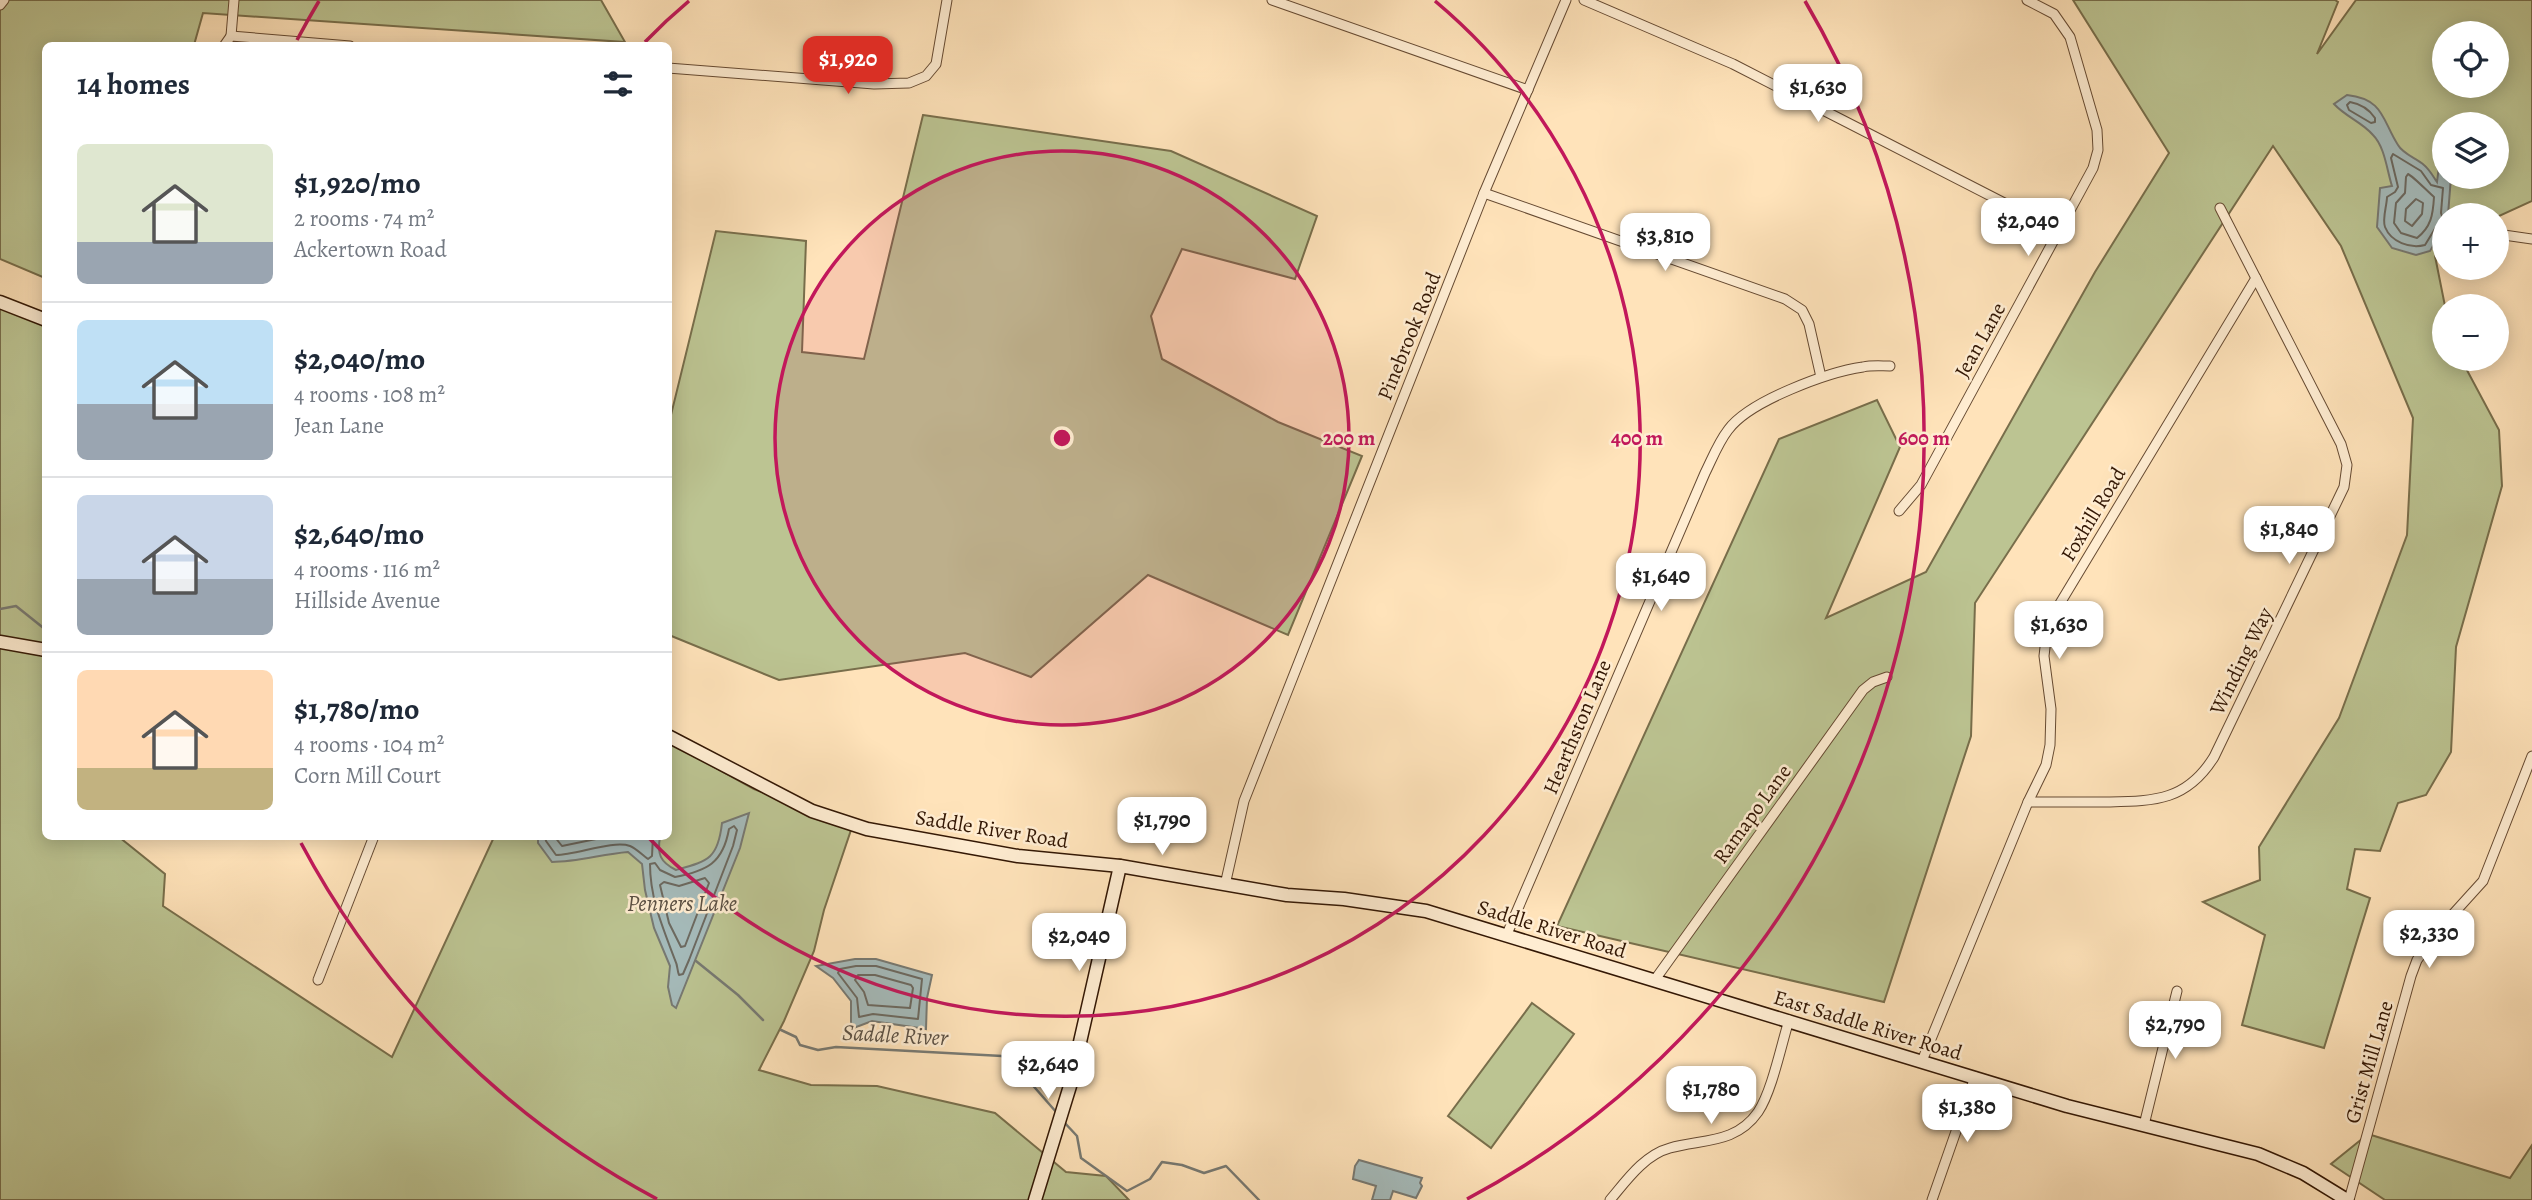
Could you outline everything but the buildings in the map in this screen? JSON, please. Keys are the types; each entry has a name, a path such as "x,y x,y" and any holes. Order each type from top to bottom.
{"main road":[{"path":"0,302 42,318"},
{"path":"0,642 42,649"},
{"name":"Saddle River Road","path":"672,738 812,811 867,829 1018,856 1120,866 1225,886 1426,911 1654,981"},
{"path":"1035,1200 1070,1086 1120,866"},
{"name":"East Saddle River Road","path":"1654,981 2067,1106 2258,1154 2303,1173 2348,1200"}],"street":[{"path":"0,5 4,0"},
{"path":"227,42 231,36 234,0"},
{"path":"672,68 874,83 909,83 926,76 936,64 947,0"},
{"path":"1272,0 1528,90"},
{"name":"Pinebrook Road","path":"1225,886 1244,801 1484,193 1566,0"},
{"path":"1584,0 1733,64 2059,231"},
{"name":"Jean Lane","path":"1899,511 1921,485 2093,168 2098,150 2097,130 2070,37 2054,14 2027,0"},
{"path":"231,36 302,42"},
{"path":"1484,193 1785,299 1802,310 1809,324 1821,377"},
{"name":"Winding Way","path":"2028,802 2148,802 2175,794 2198,778 2214,757 2344,487 2347,466 2341,444 2220,208"},
{"path":"2509,235 2532,239"},
{"name":"Foxhill Road","path":"1922,1061 2028,802 2046,765 2050,745 2051,709 2044,656 2046,639 2056,610 2256,278"},
{"name":"Hearthston Lane","path":"1507,934 1705,473 1728,430 1742,415 1821,377 1865,366 1890,366"},
{"name":"Ramapo Lane","path":"1654,981 1863,690 1873,682 1887,677"},
{"name":"Grist Mill Lane","path":"2348,1200 2417,960 2444,924 2483,881 2532,756"},
{"path":"318,980 372,840"},
{"path":"2144,1125 2177,991"},
{"path":"1609,1200 1630,1176 1656,1154 1669,1148 1725,1138 1748,1124 1765,1097 1789,1020"},
{"path":"1931,1200 1975,1077"}],"green space":[{"path":"0,0 601,0 625,42 203,13 195,42 42,42 42,277 0,259"},
{"path":"2073,0 2335,0 2338,2 2317,54 2356,0 2532,0 2532,201 2509,212 2509,203 2432,203 2432,280 2440,280 2443,294 2432,294 2432,371 2467,371 2499,430 2502,486 2456,647 2451,752 2426,795 2398,803 2380,851 2355,849 2347,889 2370,898 2324,1048 2242,1025 2265,935 2203,902 2260,880 2259,847 2339,718 2407,535 2413,418 2341,246 2273,146 1975,603 1971,736 1884,1002 1557,926 1779,439 1877,400 1900,447 1826,618 1926,572 2095,272 2169,153"},
{"path":"923,115 1171,151 1317,216 1295,279 1182,249 1151,316 1162,359 1278,422 1362,456 1288,635 1148,575 1031,677 965,653 779,680 672,636 672,411 716,231 806,241 802,352 864,359"},
{"path":"0,307 42,320 42,840 123,840 165,874 163,906 392,1057 493,840 672,840 672,744 754,789 852,827 824,910 814,951 784,1021 759,1070 811,1085 877,1086 995,1113 1066,1172 1106,1176 1129,1200 0,1200"},
{"path":"1532,1003 1574,1034 1491,1148 1448,1116"},
{"path":"2368,1134 2510,1178 2532,1145 2532,1200 2385,1200 2331,1164"}],"water":[{"path":"2347,95 2359,97 2375,106 2400,148 2421,162 2432,175 2432,189 2450,189 2449,203 2432,203 2430,251 2416,255 2392,248 2377,227 2380,188 2392,186 2383,152 2369,130 2334,104"},
{"name":"Penners Lake","path":"749,813 740,848 676,1008 672,1005 668,987 670,966 654,928 642,864 628,852 552,862 538,840 660,840 661,857 676,870 710,857 718,844 722,823"},
{"path":"855,959 876,959 932,975 927,998 926,1029 872,1021 851,1029 851,1001 833,978 816,966"},
{"path":"1359,1160 1422,1178 1422,1186 1416,1198 1393,1191 1390,1200 1372,1200 1376,1186 1353,1179"}],"waterway":[{"name":"Saddle River","path":"0,609 16,606 42,627"},
{"name":"Saddle River","path":"696,961 738,995 763,1020"},
{"name":"Saddle River","path":"781,1030 796,1037 800,1045 818,1050 836,1047 1002,1056 1057,1113"},
{"name":"Saddle River","path":"1063,1121 1077,1136 1081,1158 1127,1191 1150,1179 1162,1162 1182,1165 1204,1173 1226,1166 1259,1200"}]}
